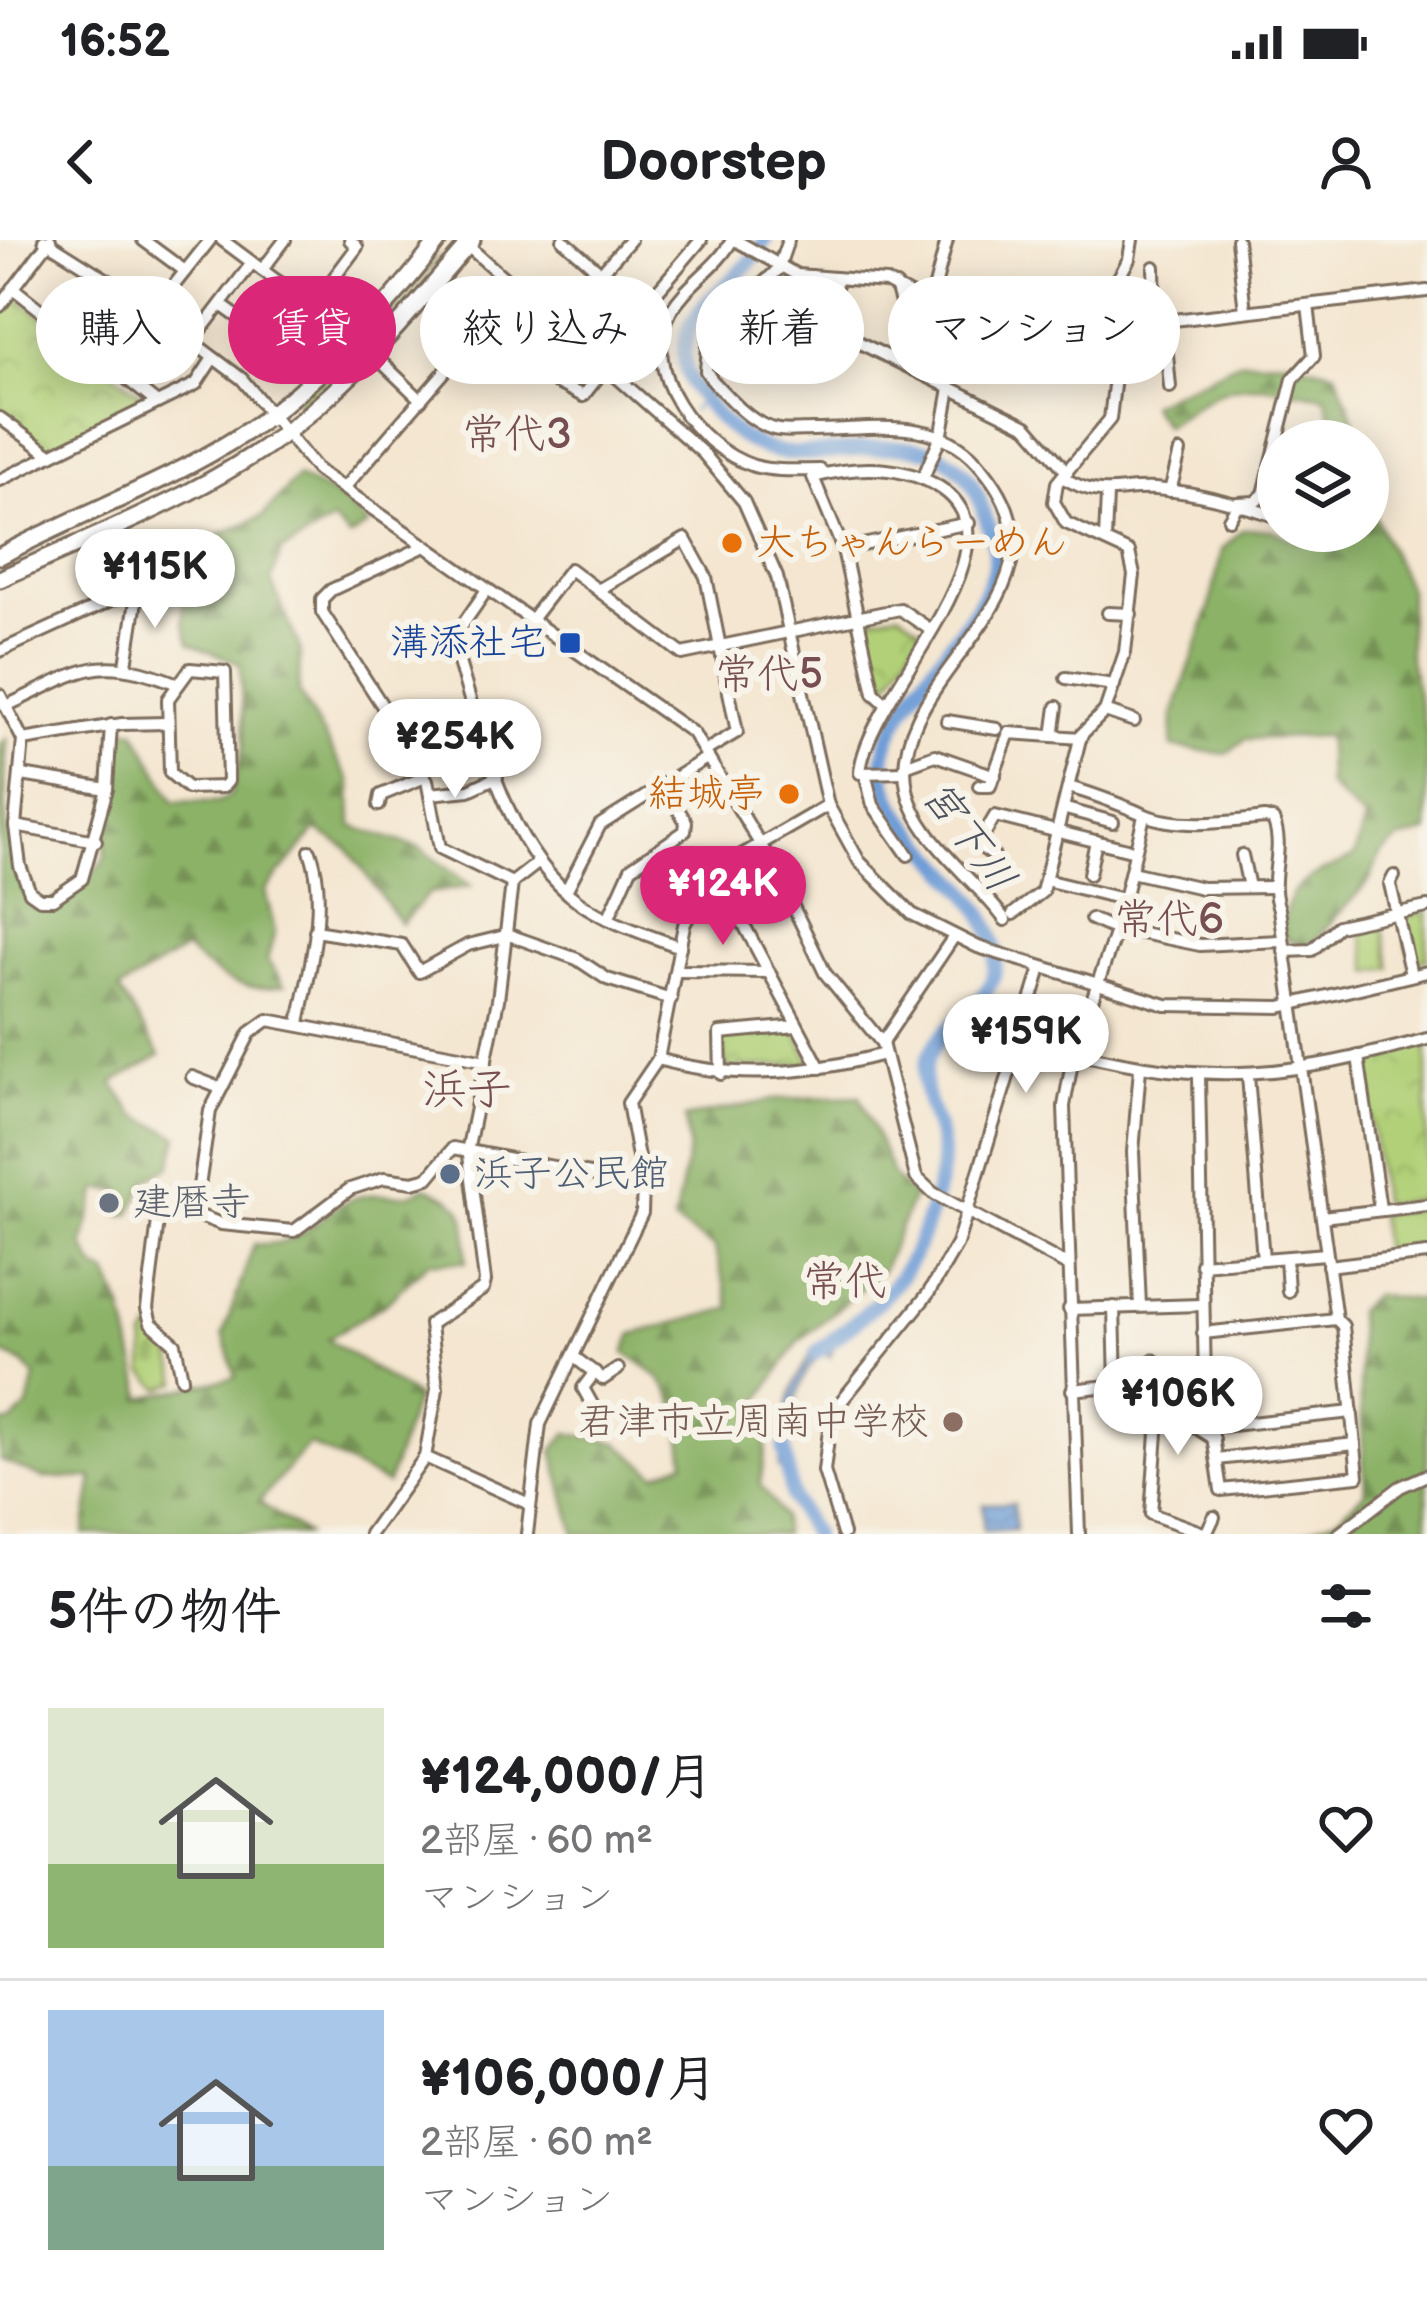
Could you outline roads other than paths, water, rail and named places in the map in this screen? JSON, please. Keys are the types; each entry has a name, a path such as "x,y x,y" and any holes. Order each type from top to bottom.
{"highway":[{"path":"0,556 223,445 273,413 346,347 440,240"},
{"path":"396,327 467,242"},
{"path":"0,579 201,485 285,433 340,384"}],"street":[{"path":"143,240 185,271"},
{"path":"181,276 210,240"},
{"path":"222,240 270,276"},
{"path":"204,326 285,240"},
{"path":"335,276 357,247 350,240"},
{"path":"563,240 604,276"},
{"path":"601,273 630,240"},
{"path":"670,276 701,240"},
{"path":"788,240 778,265 709,333 706,370 720,389 769,428 942,434 983,468 1001,501 1009,534 1009,574 998,602 911,729 904,770 911,806 1009,917 1042,892 1081,738 1105,711 1131,614 1133,561 1120,545 1066,524 1054,502 1065,474 1109,419 1113,384"},
{"path":"938,276 947,240"},
{"path":"1120,276 1132,240"},
{"path":"1237,240 1245,311"},
{"path":"0,306 48,241 99,276"},
{"path":"812,276 778,265 736,241 665,324 662,365 668,390 737,459 762,468 820,470"},
{"path":"467,242 504,276"},
{"path":"1154,267 1155,276"},
{"path":"14,288 157,403"},
{"path":"1180,319 1427,291"},
{"path":"220,305 228,310"},
{"path":"1238,504 1255,502 1264,494 1293,379 1314,356 1308,305"},
{"path":"864,345 1027,425 1065,474 1107,495 1170,491 1257,510"},
{"path":"204,351 273,413 317,470 681,724 706,754 761,844 825,973 883,1049 905,1151 922,1185 1066,1265"},
{"path":"0,480 196,384 213,358"},
{"path":"396,376 421,400"},
{"path":"344,488 435,384"},
{"path":"558,384 583,397 593,384"},
{"path":"622,384 731,483 764,538 828,805 846,844 877,883 912,914 952,938 1040,968 1189,1007 1292,1005 1427,972"},
{"path":"924,476 942,434 948,384"},
{"path":"0,418 51,455"},
{"path":"1170,491 1180,452"},
{"path":"885,703 874,693 843,549 813,477 873,469 924,476 959,504 969,524 968,563 885,703 862,754 860,773 904,770 935,749 995,776"},
{"path":"1106,539 1107,495"},
{"path":"1229,519 1238,504"},
{"path":"843,549 969,524"},
{"path":"110,528 138,588 126,665"},
{"path":"566,891 600,824 737,732 706,577 685,539 598,590"},
{"path":"425,546 322,599 322,612 387,713 391,741 425,777 445,854 512,883"},
{"path":"530,621 570,569 682,654 900,609 928,628"},
{"path":"0,651 138,588"},
{"path":"487,591 452,640 497,777 538,862 566,891 608,919 680,947"},
{"path":"1108,613 1131,614"},
{"path":"111,725 107,789 82,879 53,899 40,899 30,892 20,866 15,826 23,740 3,700 91,666 126,665 175,683"},
{"path":"190,669 225,673 228,781 224,787 177,783 170,772 167,723 175,683 190,669"},
{"path":"1066,678 1132,681"},
{"path":"1047,735 1057,706"},
{"path":"1105,711 1134,721"},
{"path":"979,786 990,786 995,776 1002,732 990,712"},
{"path":"947,721 1002,732 1081,738"},
{"path":"1031,721 1047,735"},
{"path":"23,740 111,725 167,723"},
{"path":"391,741 413,734"},
{"path":"866,773 873,806 908,856"},
{"path":"22,775 107,789"},
{"path":"379,805 381,795 425,777"},
{"path":"430,794 469,790 497,777"},
{"path":"608,919 631,868 686,831 686,822 662,784"},
{"path":"1072,788 1129,805 1144,815 1202,822 1273,820 1278,853 1270,887 1292,1005 1336,1319 1343,1326 1358,1476 1221,1490 1203,1334 1199,1077"},
{"path":"527,1534 527,1503 540,1424 642,1213 643,1184 628,1103 658,1059 680,947 700,896 726,864 828,805"},
{"path":"1066,809 1113,821"},
{"path":"1079,1534 1062,1129 1074,1052 1116,929 1144,815"},
{"path":"994,856 978,845 995,816 1135,851"},
{"path":"15,826 96,841"},
{"path":"1089,874 1096,841"},
{"path":"299,1023 315,931 315,866 310,851"},
{"path":"1241,855 1249,887"},
{"path":"370,1534 425,1457 436,1394 430,1324 483,1289 485,1281 469,1147 509,935 512,883 538,862"},
{"path":"1131,872 1202,888 1270,887"},
{"path":"1394,877 1390,884 1412,975"},
{"path":"1046,880 1123,899"},
{"path":"700,896 743,922 820,1068"},
{"path":"1091,919 1116,929 1200,945 1309,951 1336,927 1427,908"},
{"path":"315,931 402,945 419,971 468,945 509,935 577,959 607,979 671,998"},
{"path":"658,1059 721,1074 820,1068 883,1049 952,938"},
{"path":"843,1534 824,1471 831,1414 928,1294 957,1244 1040,968"},
{"path":"677,971 769,972"},
{"path":"196,1212 203,1136 220,1088 258,1025 276,1018 486,1060"},
{"path":"721,1074 720,1033 796,1026"},
{"path":"1074,1052 1199,1077 1248,1076 1300,1070 1427,1039"},
{"path":"1358,1056 1380,1209"},
{"path":"1140,1068 1132,1152 1140,1306"},
{"path":"1248,1076 1262,1259"},
{"path":"192,1077 220,1088"},
{"path":"469,1147 475,1153 643,1184"},
{"path":"182,1378 175,1344 151,1323 147,1309 160,1211 196,1212 221,1224 294,1232 350,1189 384,1178 420,1181 449,1150 469,1147"},
{"path":"1322,1217 1427,1205"},
{"path":"628,1246 643,1251"},
{"path":"1201,1264 1427,1254"},
{"path":"1286,1258 1288,1291"},
{"path":"1069,1309 1202,1304"},
{"path":"1114,1307 1116,1385"},
{"path":"1203,1334 1336,1319"},
{"path":"574,1357 608,1378 618,1370"},
{"path":"1153,1360 1151,1514 1206,1534 1214,1517"},
{"path":"589,1415 592,1406 583,1388 595,1372"},
{"path":"1072,1390 1126,1384 1214,1433 1352,1412"},
{"path":"1217,1459 1355,1444"},
{"path":"425,1457 527,1503"},
{"path":"1339,1534 1400,1486 1427,1475"}],"water":[{"path":"830,1336 835,1343 830,1357 824,1352 814,1362 800,1388 786,1466 779,1467 791,1395 806,1362"},
{"path":"1014,1503 1015,1530 983,1531 983,1504"}],"waterway":[{"name":"宮下川","path":"765,240 747,266 693,321 685,363 699,395 734,431 770,450 798,454 888,447 942,456 964,473 980,501 995,553 982,599 906,705 884,757 885,782 895,805 984,916 996,962 992,980 973,1007 936,1043 928,1059 925,1082 942,1163 912,1258 888,1292 816,1353"},
{"path":"692,411 702,398"},
{"name":"宮下川","path":"784,1448 792,1498 813,1534"}],"place":[{"name":"大ちゃんらーめん","path":"732,543"},
{"name":"溝添社宅","path":"570,643"},
{"name":"結城亭","path":"789,794"},
{"name":"浜子公民館","path":"450,1174"},
{"name":"建暦寺","path":"109,1203"},
{"name":"君津市立周南中学校","path":"953,1422"}],"district":[{"name":"常代3","path":"517,435"},
{"name":"常代5","path":"769,675"},
{"name":"常代6","path":"1169,920"},
{"name":"浜子","path":"467,1090"},
{"name":"常代","path":"845,1282"}]}
